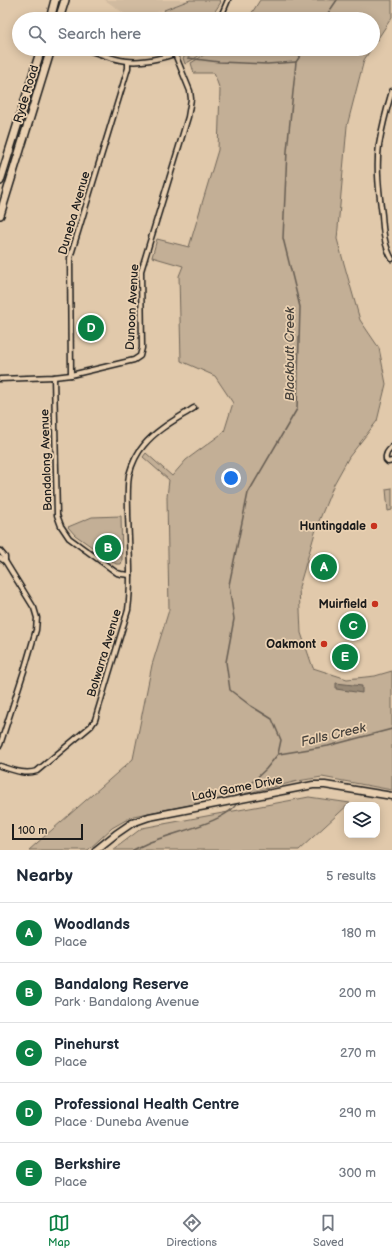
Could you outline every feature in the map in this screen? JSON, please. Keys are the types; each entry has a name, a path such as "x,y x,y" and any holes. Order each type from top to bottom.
{"highway":[{"path":"52,12 55,0"},
{"path":"61,12 65,0"},
{"name":"Ryde Road","path":"0,182 39,56"},
{"name":"Ryde Road","path":"0,215 49,56"}],"main road":[{"name":"Lady Game Drive","path":"96,850 132,823 149,817 313,785 325,785 392,796"}],"street":[{"path":"223,12 228,0"},
{"path":"108,56 128,62 167,56"},
{"name":"Dunoon Avenue","path":"0,379 71,375 134,360 142,353 142,271 188,117 191,99 190,91 177,56"},
{"name":"Duneba Avenue","path":"71,375 70,258 128,68 128,62"},
{"path":"392,91 379,145 378,167 384,236 386,246 392,259"},
{"path":"0,182 9,186"},
{"name":"Bandalong Avenue","path":"54,377 57,515 60,526 69,538 117,573 130,575"},
{"name":"Bolwarra Avenue","path":"0,766 22,773 37,771 90,726 95,720 130,599 128,492 129,474 132,464 143,446 150,438 194,408"},
{"path":"392,447 386,452 385,457 388,462 392,461"},
{"path":"0,551 5,557 5,561 34,608 37,624 24,671 0,745"},
{"path":"0,558 5,561"}],"shaded area":[{"path":"105,0 190,0 158,12 122,12"},
{"path":"190,0 219,0 221,2 215,12 165,12 164,10"},
{"path":"260,0 392,0 392,17 380,35 380,12 252,12"},
{"path":"186,56 199,56 185,64 183,58"},
{"path":"202,56 367,56 364,60 347,126 337,239 360,320 379,348 386,384 377,421 349,457 334,484 317,526 299,587 301,633 313,668 347,679 375,676 392,671 392,790 322,777 298,781 232,797 133,816 112,828 88,850 29,850 133,759 152,665 169,610 167,497 169,480 143,457 146,453 172,476 186,460 224,432 233,403 215,376 181,361 179,276 183,266 152,257 157,239 189,247 218,150 220,90 214,73 194,73 191,63"},
{"path":"392,488 392,510 388,511 386,489"},
{"path":"121,516 121,564 116,564 75,535 68,527 92,517"},
{"path":"336,683 362,686 362,693 336,689"},
{"path":"309,797 344,802 344,809 299,850 113,850 142,828"}],"waterway":[{"name":"Blackbutt Creek","path":"329,12 337,0"},
{"name":"Blackbutt Creek","path":"239,798 241,793 266,769 278,754 281,740 272,719 251,706 230,690 226,662 234,619 229,585 248,493 297,409 300,307 283,238 287,151 296,62 300,56"},
{"path":"188,58 219,62 267,64 296,62"},
{"name":"Falls Creek","path":"279,754 328,746 392,729"},
{"name":"Blackbutt Creek","path":"133,850 150,842 214,820 233,808 238,801"}],"place":[{"name":"Professional Health Centre","path":"91,328"},
{"name":"Huntingdale","path":"374,526"},
{"name":"Bandalong Reserve","path":"108,548"},
{"name":"Woodlands","path":"324,567"},
{"name":"Muirfield","path":"375,604"},
{"name":"Pinehurst","path":"353,626"},
{"name":"Oakmont","path":"324,644"},
{"name":"Berkshire","path":"345,657"}]}
